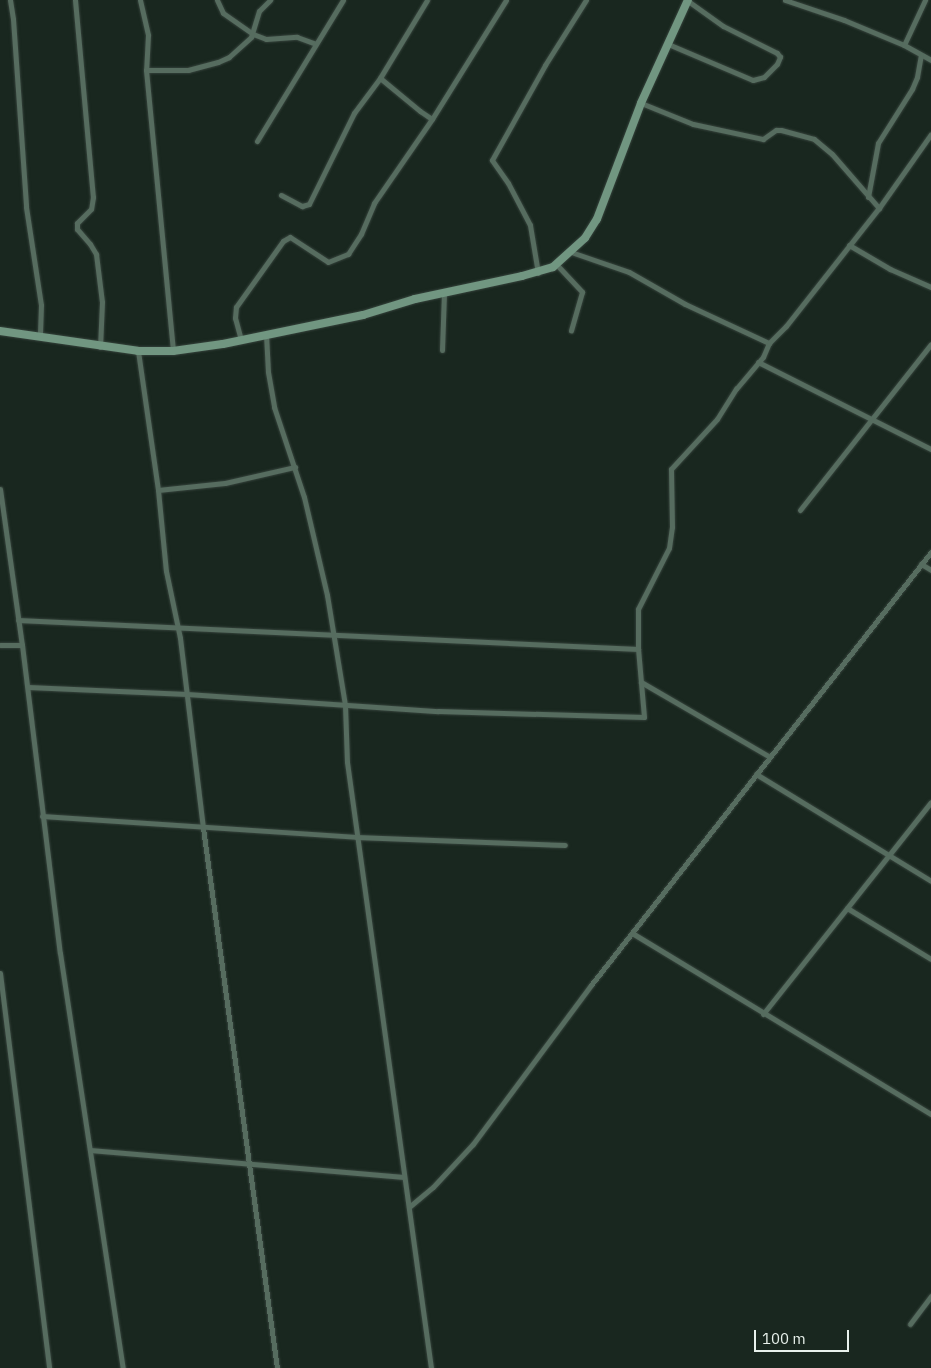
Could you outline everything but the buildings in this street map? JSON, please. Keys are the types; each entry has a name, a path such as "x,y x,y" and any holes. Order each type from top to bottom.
{"street":[{"path":"10,0 13,19 26,207 41,304 40,336"},
{"path":"74,0 93,197 91,209 77,223 77,229 96,254 102,302 100,347"},
{"path":"140,0 148,34 146,70 173,351"},
{"path":"217,0 223,12 253,34 266,39 297,37 316,44"},
{"path":"146,70 188,70 218,62 243,46 253,34 259,11 270,0"},
{"path":"257,141 344,0"},
{"path":"281,195 302,206 308,204 354,113 380,78 427,0"},
{"path":"241,340 235,318 236,307 283,241 290,238 328,262 348,254 361,234 374,203 432,119 506,0"},
{"path":"538,273 530,225 508,183 492,160 545,65 586,0"},
{"path":"0,331 100,347 138,351 173,351 241,340 363,315 415,299 538,273 557,265 585,238 597,219 641,103 688,0 723,26 777,53 780,57 777,64 764,77 753,80 668,44"},
{"path":"785,0 844,20 904,45 931,60"},
{"path":"904,45 925,0"},
{"path":"868,197 878,143 912,89 917,77 921,55"},
{"path":"380,78 432,119"},
{"path":"641,103 692,124 763,139 781,130 814,139 832,154 879,208"},
{"path":"28,687 187,694 438,711 644,717 638,649 638,608 669,548 672,527 670,469 717,419 736,389 758,362 769,343 786,326 879,208 931,134"},
{"path":"849,245 890,269 931,287"},
{"path":"571,252 629,272 685,304 769,343"},
{"path":"557,265 582,292 571,330"},
{"path":"442,350 444,294"},
{"path":"266,334 268,372 274,407 295,467 327,596 345,705 347,762 356,837 431,1368"},
{"path":"800,510 931,344"},
{"path":"138,351 158,490 166,571 178,627 203,828 277,1368"},
{"path":"758,362 931,449"},
{"path":"158,490 225,483 295,467"},
{"path":"0,489 28,687 42,816 123,1368"},
{"path":"409,1207 433,1187 472,1144 632,933 931,552"},
{"path":"921,564 931,570"},
{"path":"18,620 638,649"},
{"path":"0,644 22,644"},
{"path":"641,682 770,757"},
{"path":"756,774 931,880"},
{"path":"763,1014 931,802"},
{"path":"42,816 356,837 565,845"},
{"path":"847,908 931,959"},
{"path":"632,933 931,1114"},
{"path":"0,973 49,1368"},
{"path":"90,1150 404,1177"},
{"path":"910,1324 931,1296"}]}
